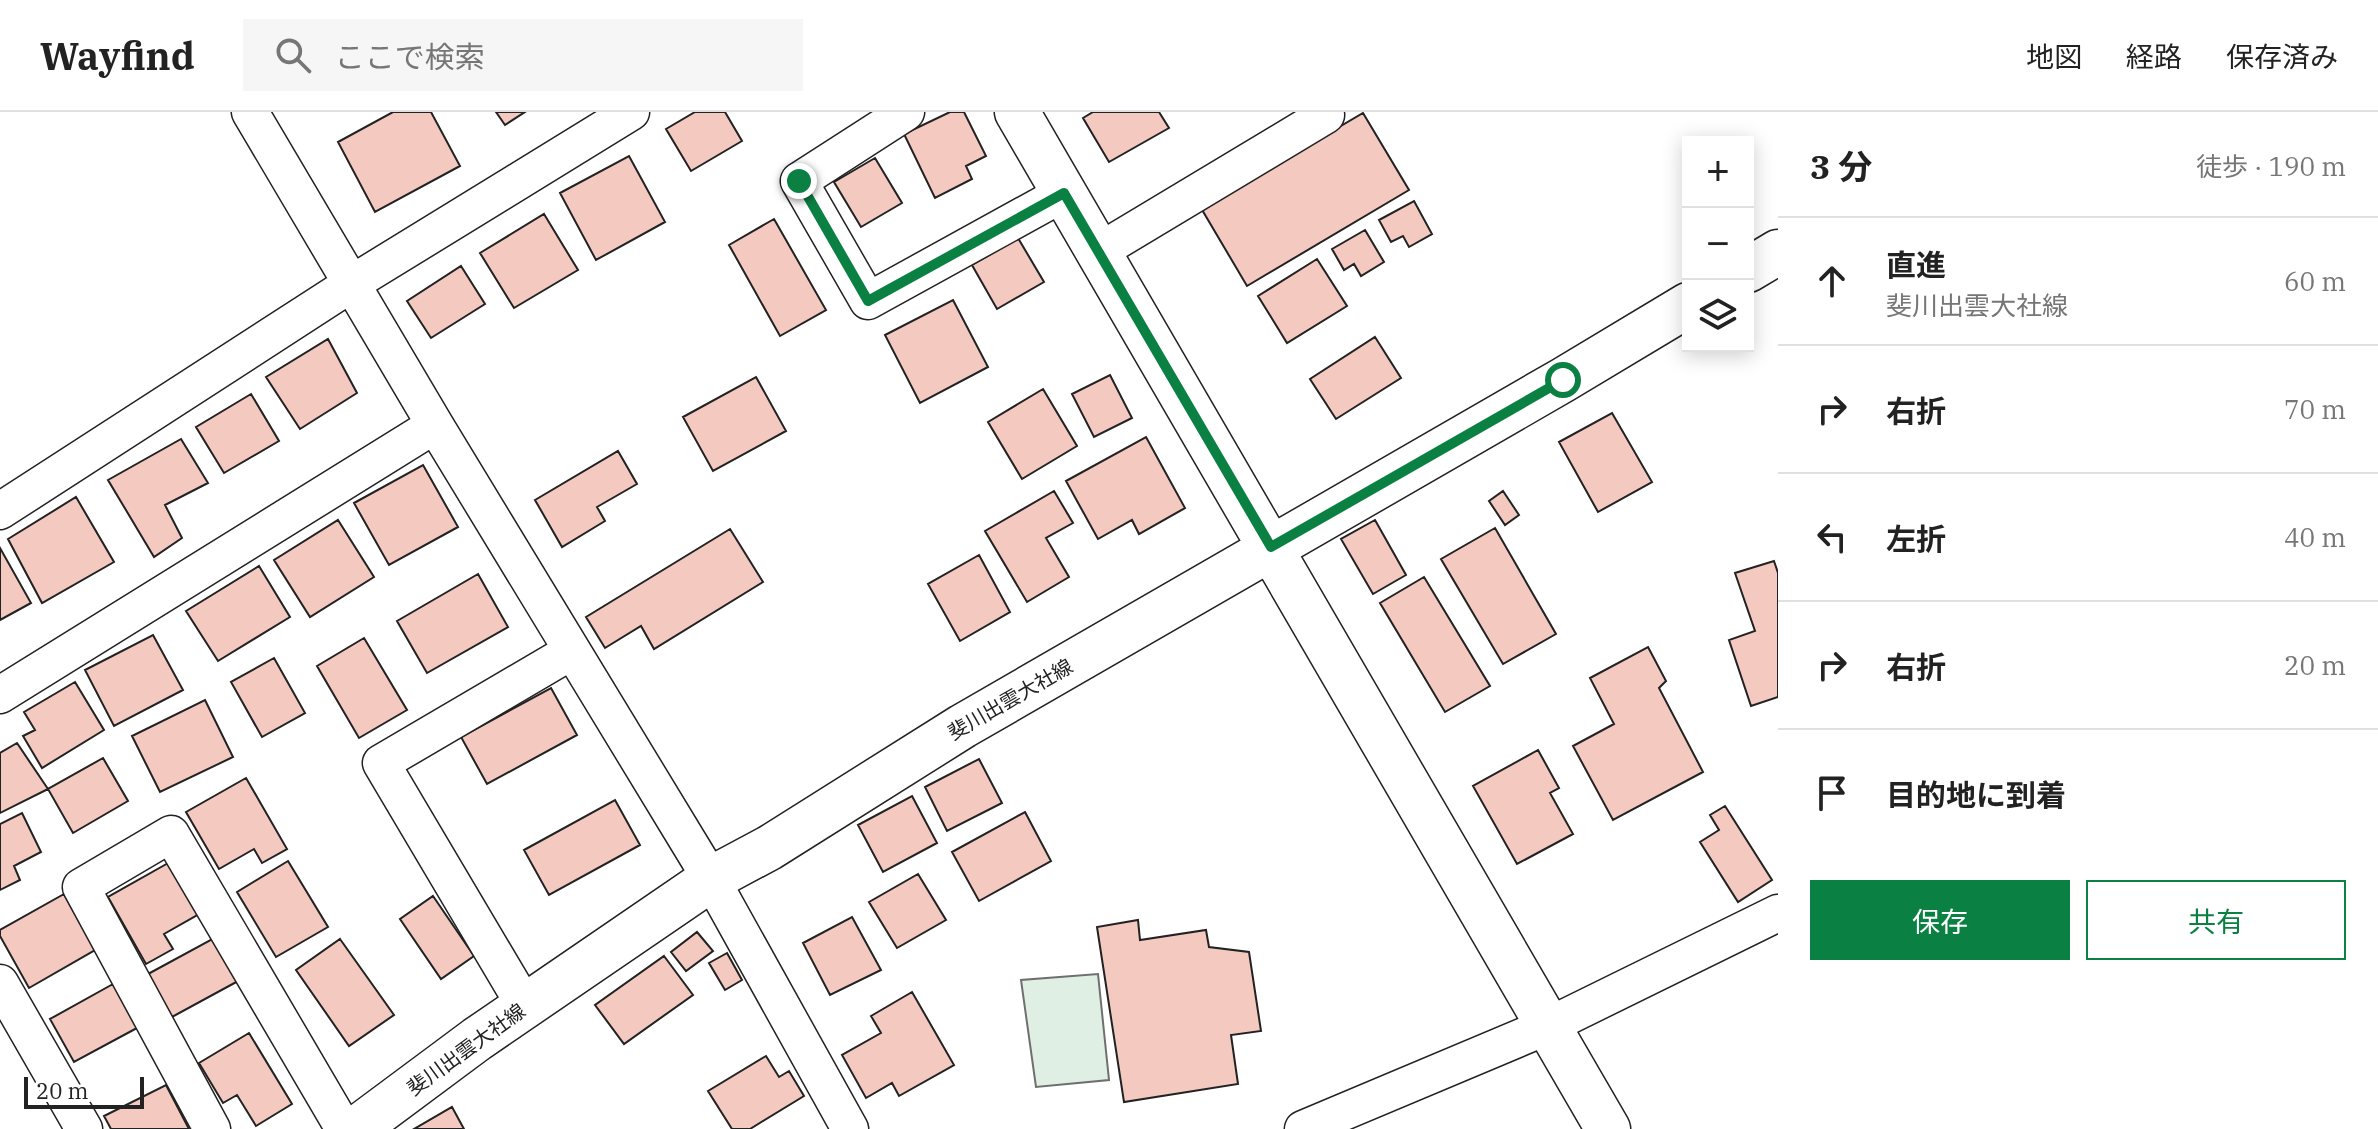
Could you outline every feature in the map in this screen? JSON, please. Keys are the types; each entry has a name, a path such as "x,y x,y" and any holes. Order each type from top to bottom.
{"main road":[{"path":"1017,112 1608,1129"},
{"path":"1754,266 1778,252"},
{"name":"斐川出雲大社線","path":"356,1129 525,1006 711,879 769,848 963,726 1682,309"}],"street":[{"path":"250,112 435,425 711,879 850,1129"},
{"path":"0,511 351,284 631,112"},
{"path":"906,112 799,181 868,301 1064,193"},
{"path":"1098,252 1326,115"},
{"path":"0,695 435,425"},
{"path":"525,1006 381,763 572,651"},
{"path":"212,1129 81,887 171,834 344,1129"},
{"path":"1303,1129 1548,1026 1778,913"},
{"path":"3,992 84,1129"}],"green space":[{"path":"1098,974 1109,1080 1036,1087 1021,980"}],"building":[{"path":"393,112 431,112 460,166 375,212 338,142"},
{"path":"496,112 525,112 505,125"},
{"path":"695,112 725,112 742,141 691,171 666,129"},
{"path":"950,112 964,112 986,156 966,166 972,179 935,198 904,134"},
{"path":"1093,112 1159,112 1169,128 1109,162 1083,118"},
{"path":"1363,113 1409,190 1247,286 1201,208"},
{"path":"629,156 665,222 596,260 560,193"},
{"path":"875,158 902,203 861,227 834,182"},
{"path":"1414,201 1432,234 1409,247 1403,236 1391,242 1379,220"},
{"path":"544,214 578,270 514,308 480,253"},
{"path":"774,219 826,310 780,336 729,245"},
{"path":"1365,230 1384,262 1361,276 1354,264 1344,270 1332,249"},
{"path":"1018,238 1044,282 997,309 972,265"},
{"path":"1317,259 1347,306 1287,343 1258,296"},
{"path":"461,266 485,304 431,338 407,301"},
{"path":"953,300 988,367 920,403 885,335"},
{"path":"1375,337 1401,378 1336,419 1310,379"},
{"path":"328,339 357,393 300,429 266,377"},
{"path":"1110,375 1132,418 1094,437 1072,394"},
{"path":"756,377 786,431 713,471 683,417"},
{"path":"1043,389 1077,446 1022,479 988,422"},
{"path":"251,394 279,441 224,473 196,427"},
{"path":"1612,413 1652,482 1598,512 1559,442"},
{"path":"1146,437 1185,508 1139,534 1132,520 1098,539 1066,481"},
{"path":"181,439 208,483 165,505 182,538 154,557 108,480"},
{"path":"618,451 637,484 597,507 605,521 562,547 535,500"},
{"path":"423,465 458,527 389,565 354,503"},
{"path":"1054,491 1073,523 1046,538 1069,577 1027,602 985,531"},
{"path":"1503,491 1519,515 1505,525 1489,501"},
{"path":"76,497 114,562 42,603 8,539"},
{"path":"338,520 374,577 310,617 274,560"},
{"path":"1375,520 1406,575 1373,594 1341,539"},
{"path":"1495,528 1556,634 1503,664 1441,559"},
{"path":"730,529 763,582 654,649 641,626 605,648 586,617"},
{"path":"0,548 31,603 0,620"},
{"path":"979,555 1010,612 960,641 928,584"},
{"path":"1774,561 1778,573 1778,697 1751,706 1729,640 1755,631 1735,573"},
{"path":"259,566 290,617 218,661 186,611"},
{"path":"478,574 508,627 427,673 397,621"},
{"path":"1424,577 1490,686 1445,712 1380,603"},
{"path":"153,635 183,690 114,726 85,670"},
{"path":"364,638 407,710 359,738 317,666"},
{"path":"1648,647 1666,681 1659,688 1703,772 1613,820 1573,746 1614,724 1590,678"},
{"path":"274,658 305,713 262,737 231,682"},
{"path":"75,682 104,730 42,768 23,736 35,730 24,712"},
{"path":"551,688 577,735 487,784 461,737"},
{"path":"205,700 233,757 160,792 132,736"},
{"path":"17,743 48,789 0,813 0,753"},
{"path":"1538,750 1559,788 1550,793 1573,834 1517,864 1473,786"},
{"path":"103,758 128,801 73,833 48,789"},
{"path":"979,759 1002,803 947,831 925,787"},
{"path":"246,778 287,849 262,863 254,849 219,869 186,812"},
{"path":"912,796 937,843 883,872 858,825"},
{"path":"615,800 640,845 549,895 524,850"},
{"path":"1725,806 1772,880 1738,902 1700,842 1719,830 1710,815"},
{"path":"1025,812 1051,861 979,901 952,852"},
{"path":"22,813 41,852 14,866 20,880 0,890 0,824"},
{"path":"288,861 328,927 276,957 237,892"},
{"path":"170,862 199,914 164,934 173,949 146,964 108,897"},
{"path":"918,874 946,920 897,948 869,902"},
{"path":"64,894 95,950 29,988 0,936 0,930"},
{"path":"433,896 474,956 441,979 400,919"},
{"path":"852,917 881,970 830,995 803,943"},
{"path":"1138,920 1140,940 1206,930 1209,947 1249,952 1261,1031 1231,1035 1238,1084 1124,1102 1097,927"},
{"path":"697,932 713,951 686,971 671,952"},
{"path":"216,937 240,980 172,1017 148,974"},
{"path":"340,939 394,1015 349,1046 296,970"},
{"path":"727,953 742,980 725,990 709,963"},
{"path":"664,956 693,995 624,1044 595,1005"},
{"path":"113,984 137,1028 74,1062 50,1019"},
{"path":"912,992 954,1065 899,1096 892,1083 866,1098 842,1055 881,1033 871,1016"},
{"path":"249,1033 292,1104 256,1126 237,1095 223,1103 199,1063"},
{"path":"766,1056 779,1077 789,1071 804,1096 750,1129 732,1129 708,1091"},
{"path":"166,1085 189,1129 111,1129 104,1116"},
{"path":"452,1107 464,1129 414,1129"}],"route":[{"path":"799,181 868,301 1064,193 1271,547 1563,380"}]}
